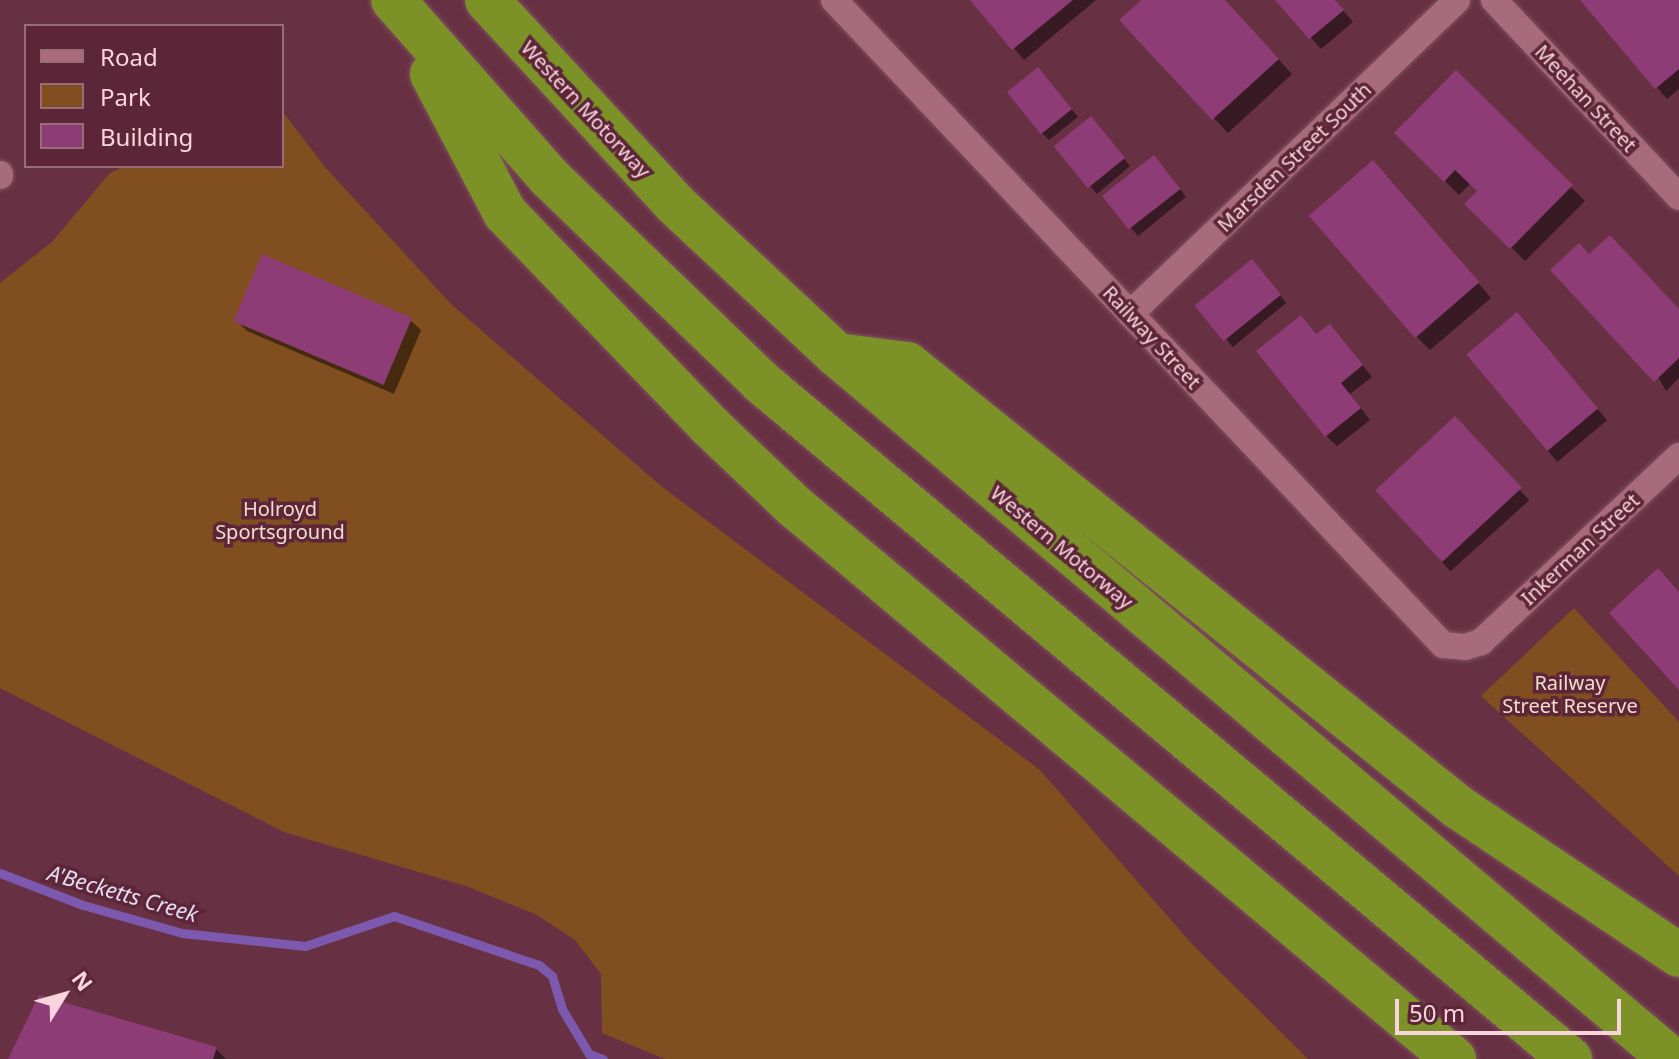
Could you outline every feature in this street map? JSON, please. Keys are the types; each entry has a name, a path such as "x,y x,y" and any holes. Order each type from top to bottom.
{"highway":[{"name":"Western Motorway","path":"487,0 674,203 837,355 1671,1059"},
{"path":"394,2 505,213 608,325 794,506 1454,1059"},
{"path":"394,2 549,177 761,382 1570,1059"},
{"path":"837,355 907,364 1458,807 1679,955"}],"street":[{"name":"Railway Street","path":"834,0 1434,637 1455,647 1481,642"},
{"name":"Marsden Street South","path":"1130,314 1457,0"},
{"name":"Meehan Street","path":"1494,0 1679,197"},
{"name":"Inkerman Street","path":"1481,642 1679,456"}],"green space":[{"name":"Holroyd Sportsground","path":"284,114 325,167 451,304 661,486 1040,770 1191,943 1308,1059 665,1059 602,1033 601,974 575,940 537,915 469,887 284,832 0,688 0,283 52,242 109,174 120,168 284,168"},
{"name":"Railway Street Reserve","path":"1574,608 1679,722 1679,876 1481,696"}],"building":[{"path":"970,0 1073,0 1012,50"},
{"path":"1141,0 1225,0 1279,59 1212,120 1119,20"},
{"path":"1275,0 1335,0 1344,10 1309,39"},
{"path":"1580,0 1679,0 1679,69 1655,89"},
{"path":"1038,67 1072,109 1041,134 1007,92"},
{"path":"1456,70 1573,185 1510,249 1464,204 1477,191 1455,170 1444,182 1394,133"},
{"path":"1091,116 1125,158 1088,188 1054,146"},
{"path":"1154,155 1180,189 1128,230 1102,196"},
{"path":"1373,160 1479,282 1415,338 1309,216"},
{"path":"1610,235 1679,309 1679,358 1654,382 1550,270 1579,243 1589,254"},
{"path":"262,254 412,318 384,385 233,321"},
{"path":"1252,259 1281,295 1223,341 1194,306"},
{"path":"1517,312 1598,409 1547,451 1466,354"},
{"path":"1301,315 1316,334 1330,324 1363,365 1341,383 1361,408 1325,437 1256,351"},
{"path":"1455,416 1522,488 1442,562 1375,490"},
{"path":"1658,568 1679,592 1679,690 1609,613"},
{"path":"39,995 217,1047 213,1059 8,1059"}],"waterway":[{"name":"A'Becketts Creek","path":"0,873 83,905 182,933 305,946 394,916 539,965 552,976 562,1009 589,1054 603,1059"}]}
